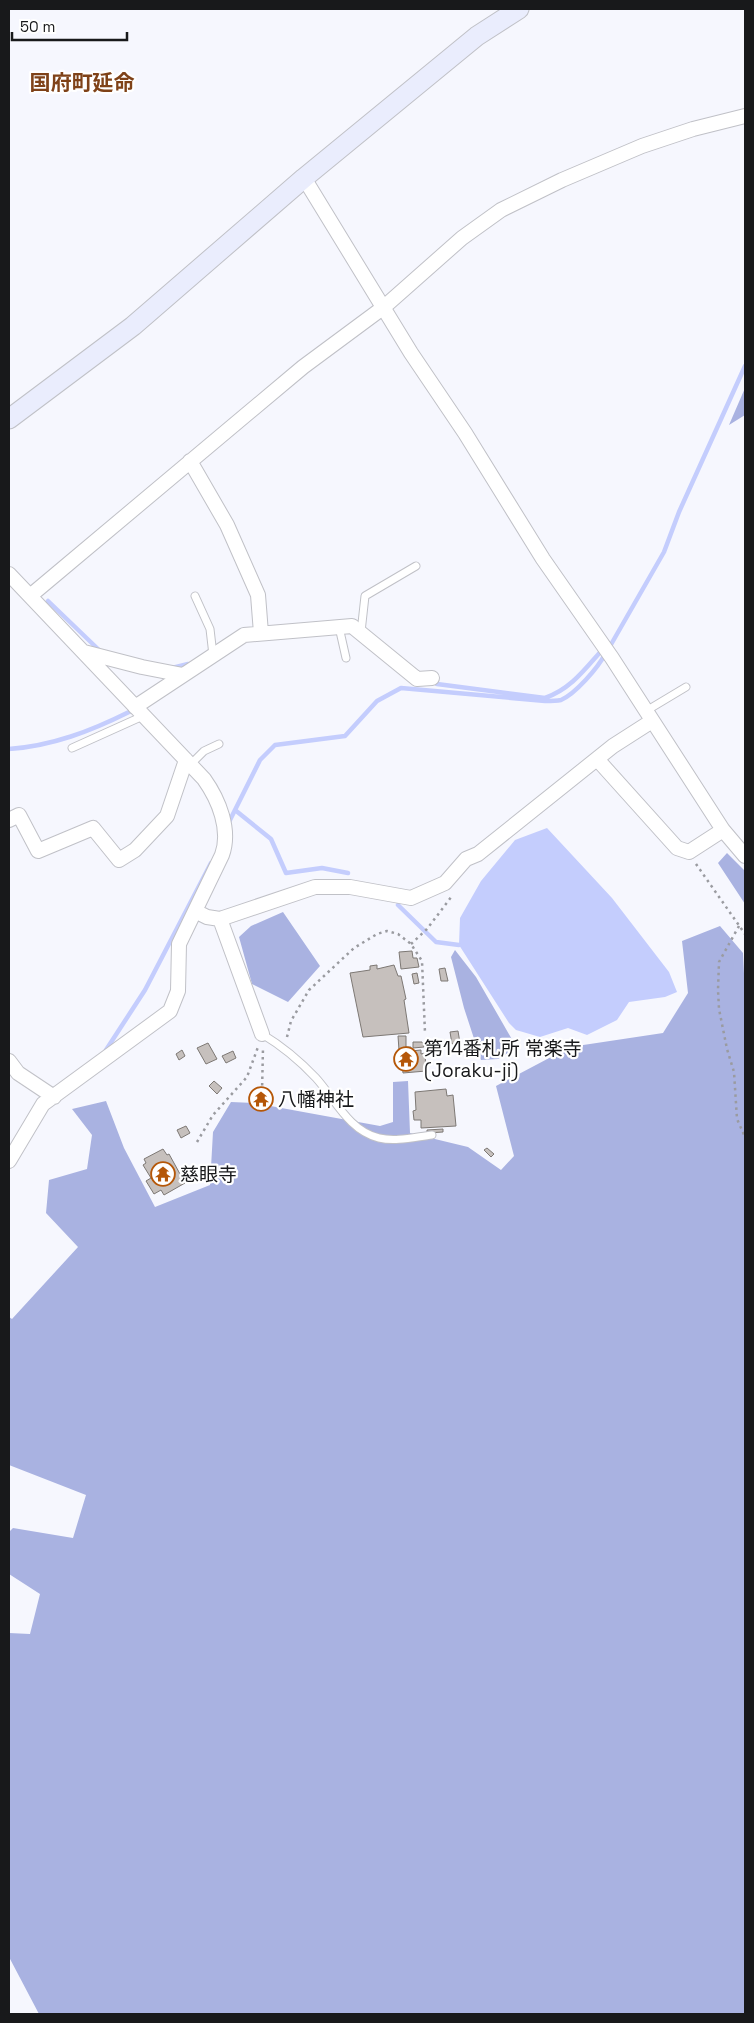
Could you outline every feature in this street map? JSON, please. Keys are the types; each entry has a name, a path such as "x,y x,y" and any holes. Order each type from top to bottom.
{"street":[{"path":"9,419 133,326 304,178 478,36 519,9"},
{"path":"30,596 303,367 384,307 462,238 501,210 562,180 642,146 693,128 745,116"},
{"path":"304,178 542,559 612,658 723,830 745,856"},
{"path":"190,461 227,525 258,594 261,633"},
{"path":"9,574 204,779 214,793 224,830 222,856 179,944 178,992 170,1012 43,1104 9,1161"},
{"path":"139,712 183,675 244,634 352,626 417,679 432,678"},
{"path":"84,651 142,667 183,675"},
{"path":"195,910 207,918 220,919 315,887 350,887 411,898 432,890 445,883 466,859 478,854 649,716"},
{"path":"597,759 677,848 689,852 723,830"},
{"path":"9,820 19,815 38,851 94,828 120,860 135,850 166,816 188,762"},
{"path":"220,919 262,1034"},
{"path":"9,1061 18,1073 54,1096"}],"lane":[{"path":"361,633 365,596 416,566"},
{"path":"195,596 210,629 213,655"},
{"path":"339,627 346,658"},
{"path":"649,716 686,687"},
{"path":"72,748 139,712"},
{"path":"188,762 219,744"},
{"path":"262,1034 284,1048 316,1078 346,1116 362,1131 376,1138 388,1140 432,1135"}],"path":[{"path":"689,852 745,934"},
{"path":"739,926 720,962 718,990 719,1009 734,1072 737,1118 745,1138"},
{"path":"411,944 427,929"},
{"path":"284,1048 291,1021 308,990 354,948 377,934 387,931 398,934 411,944 422,961 426,1033"},
{"path":"262,1034 262,1092"},
{"path":"197,1142 213,1115 247,1077 262,1034"}],"shaded area":[{"path":"745,388 745,415 729,425"},
{"path":"547,828 612,898 669,972 677,992 665,997 629,1002 617,1020 587,1035 568,1028 540,1037 516,1030 509,1023 459,945 460,918 481,881 515,840"},
{"path":"727,853 745,871 745,904 718,863"},
{"path":"283,912 320,966 288,1002 252,984 239,937 251,926"},
{"path":"720,926 743,953 745,994 745,2014 39,2014 9,1957 9,1633 30,1634 40,1594 9,1574 9,1532 13,1528 73,1538 86,1495 9,1465 9,1317 12,1319 78,1247 46,1213 49,1180 87,1169 92,1135 72,1109 106,1101 124,1148 155,1207 210,1185 213,1132 231,1102 254,1103 380,1126 393,1122 393,1082 408,1081 410,1133 468,1147 501,1170 514,1156 496,1086 570,1047 663,1033 688,993 682,941"},
{"path":"455,950 476,977 517,1048 498,1059 481,1060 464,1008 451,957"}],"building":[{"path":"412,951 413,958 417,958 419,967 401,969 399,952"},
{"path":"377,965 377,969 394,965 398,976 401,976 406,999 404,1000 409,1033 363,1037 350,973 370,970 370,966"},
{"path":"445,968 448,981 441,981 439,969"},
{"path":"417,973 419,983 414,984 412,974"},
{"path":"458,1031 460,1043 452,1044 450,1032"},
{"path":"398,1036 406,1036 406,1047 411,1047 411,1049 399,1050"},
{"path":"413,1042 422,1042 424,1047 413,1048"},
{"path":"208,1043 217,1059 206,1064 197,1048"},
{"path":"182,1050 185,1056 179,1060 176,1054"},
{"path":"421,1050 421,1054 425,1053 426,1071 403,1073 401,1052"},
{"path":"233,1051 236,1058 226,1063 222,1056"},
{"path":"214,1081 222,1088 217,1094 209,1086"},
{"path":"446,1089 447,1096 453,1095 456,1126 421,1128 421,1120 414,1120 413,1111 416,1110 415,1092"},
{"path":"257,1096 265,1096 265,1101 257,1101"},
{"path":"186,1126 190,1133 181,1138 177,1130"},
{"path":"443,1129 443,1132 427,1133 427,1130"},
{"path":"487,1148 494,1154 491,1157 484,1150"},
{"path":"163,1149 167,1155 169,1154 185,1183 164,1195 161,1190 154,1194 146,1181 151,1178 143,1165 146,1163 144,1159"}],"waterway":[{"path":"609,648 664,552 679,512 745,366"},
{"path":"48,601 99,650"},
{"path":"437,684 545,698 570,684 603,649"},
{"path":"228,824 260,760 275,745 345,736 377,701 401,688 545,701 561,700 567,697 592,673 605,654"},
{"path":"172,668 188,664"},
{"path":"9,749 56,741 129,712"},
{"path":"235,810 271,839 286,873 322,868 348,873"},
{"path":"106,1050 145,990 211,863"},
{"path":"398,905 436,942 459,945"}],"place":[{"name":"第14番札所 常楽寺 (Joraku-ji)","path":"406,1059"},
{"name":"八幡神社","path":"261,1099"},
{"name":"慈眼寺","path":"163,1174"}],"district":[{"name":"国府町延命","path":"82,82"}]}
